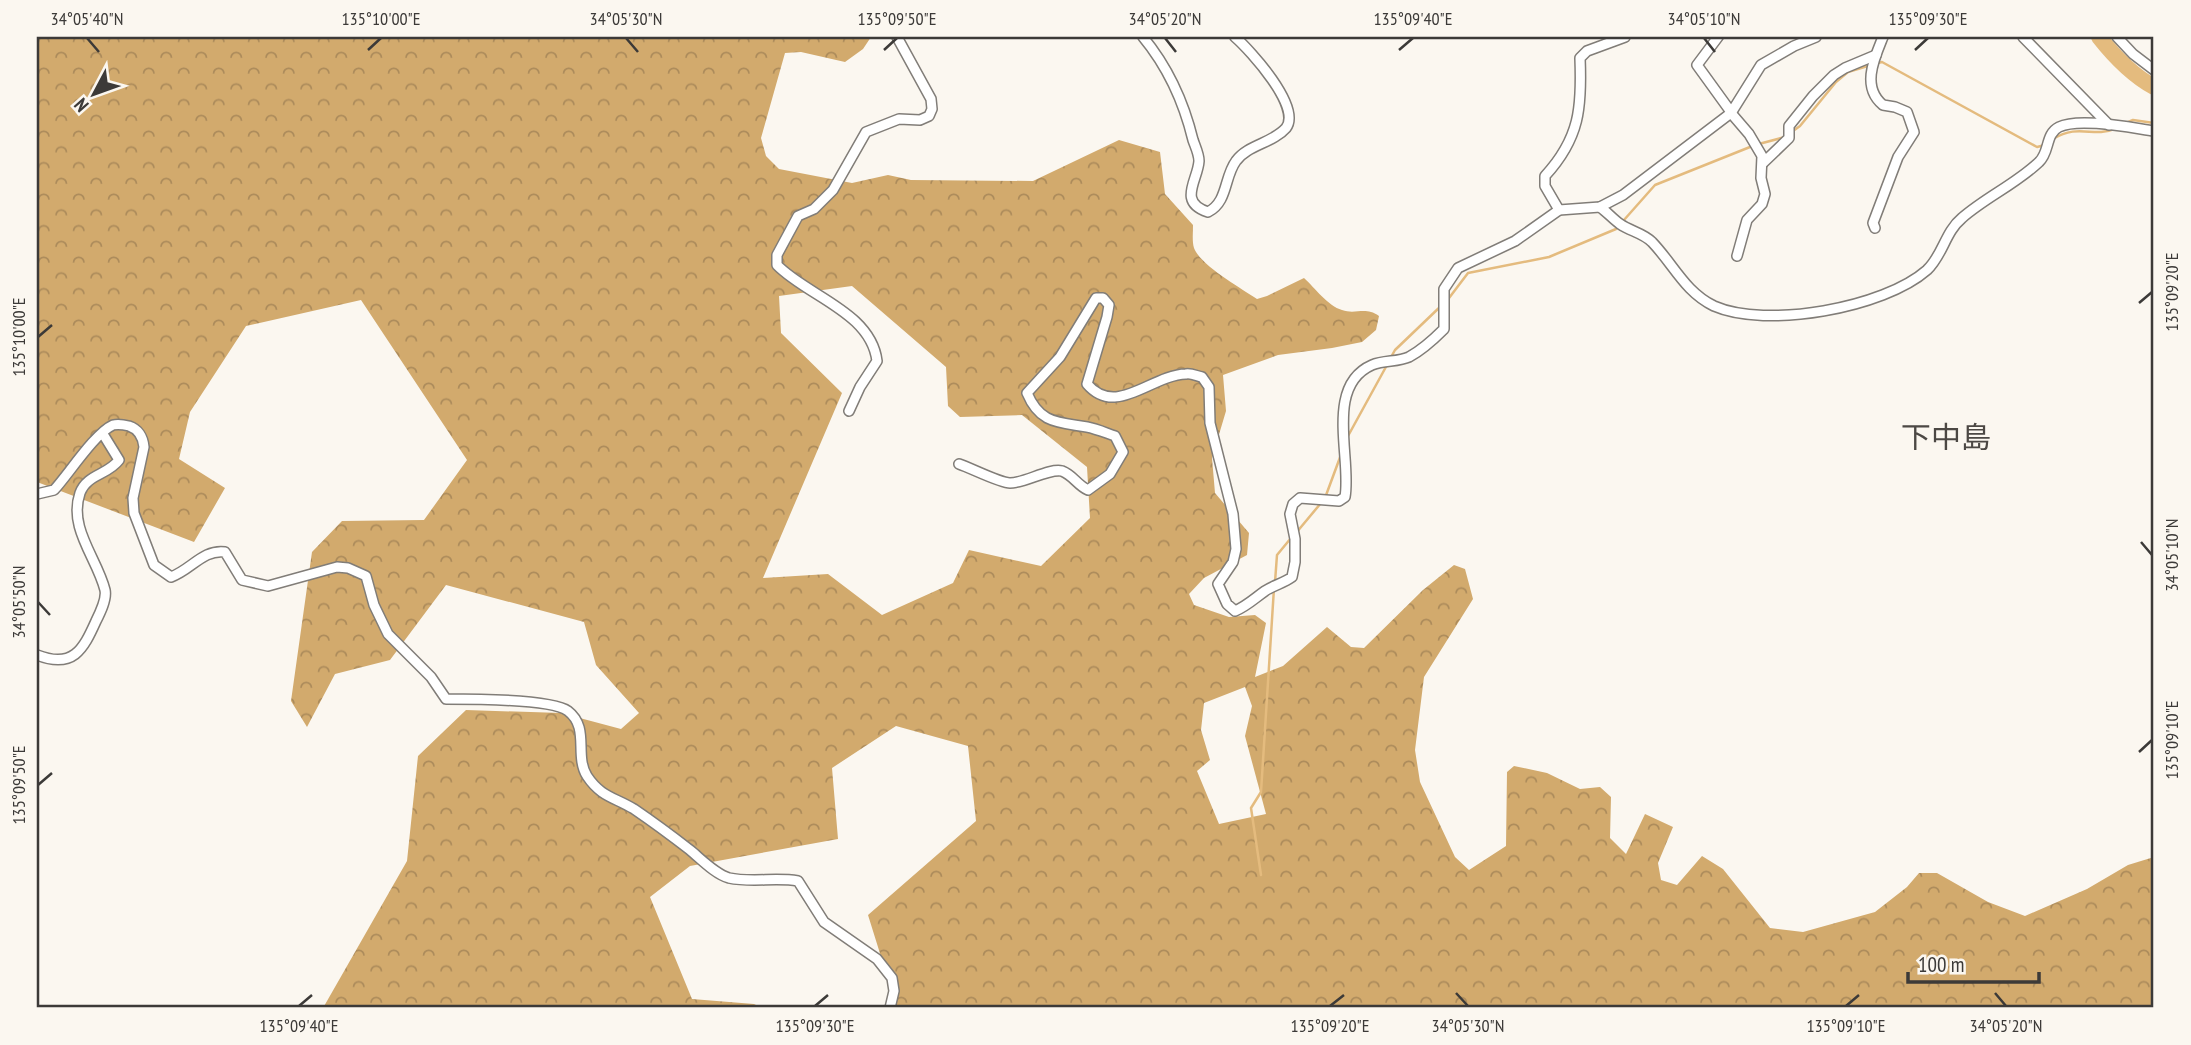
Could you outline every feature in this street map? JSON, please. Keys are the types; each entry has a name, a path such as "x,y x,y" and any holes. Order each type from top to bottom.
{"street":[{"path":"849,411 860,387 877,361 870,341 851,317 789,278 777,265 777,255 798,216 814,209 833,190 866,132 899,119 920,120 929,116 932,109 931,99 897,37"},
{"path":"1143,37 1184,106 1199,161 1191,190 1192,199 1208,212 1220,201 1233,165 1239,157 1266,143 1287,127 1289,120 1286,103 1276,87 1253,53 1235,37"},
{"path":"1559,210 1545,186 1545,176 1559,162 1580,116 1580,58 1587,51 1625,37"},
{"path":"1718,37 1697,65 1752,138 1763,163 1761,178 1765,197 1747,220 1737,256"},
{"path":"959,464 1006,483 1040,477 1055,470 1062,471 1088,490 1110,474 1123,452 1115,436 1091,428 1049,420 1039,414 1027,393 1060,357 1096,298 1103,298 1108,304 1107,317 1087,384 1095,393 1103,398 1121,397 1142,387 1188,373 1202,377 1209,387 1210,423 1233,514 1236,549 1233,562 1218,583 1227,604 1235,611 1245,607 1268,589 1292,577 1295,562 1290,514 1293,504 1300,498 1339,501 1345,496 1347,486 1343,415 1346,398 1354,380 1372,366 1409,357 1444,329 1444,289 1458,268 1515,241 1559,210 1600,207 1623,195 1731,112 1760,65 1816,37"},
{"path":"1875,228 1873,220 1876,211 1898,158 1914,132 1907,112 1883,106 1873,93 1871,77 1883,37"},
{"path":"2023,37 2109,125"},
{"path":"2117,37 2133,54 2154,69"},
{"path":"1763,163 1788,140 1789,126 1809,100 1834,75 1876,55"},
{"path":"1600,207 1620,224 1647,237 1689,289 1712,305 1729,312 1749,315 1823,311 1867,301 1906,285 1925,272 1937,259 1957,223 2042,160 2049,138 2059,127 2073,124 2109,125 2154,131"},
{"path":"37,494 54,491 89,446 113,425 126,424 136,429 144,440 134,513 154,565 171,577 183,573 203,556 216,551 225,552 242,580 268,586 338,567 348,568 366,576 374,605 388,634 432,677 446,699 508,700 556,706 568,711 582,733 582,760 586,774 605,796 630,807 660,827 726,877 750,880 787,878 798,881 824,922 877,960 892,978 894,991 890,1008"},
{"path":"37,655 48,660 70,658 85,648 106,593 76,514 80,493 87,480 115,466 120,460 103,435"}],"green space":[{"path":"37,37 871,37 863,49 845,62 801,52 785,53 761,138 766,156 779,169 852,183 888,175 911,180 1033,181 1119,140 1160,152 1165,194 1193,225 1194,248 1205,262 1232,283 1257,299 1304,278 1337,308 1379,316 1376,330 1362,342 1278,355 1223,375 1226,411 1212,458 1215,493 1249,533 1247,555 1204,578 1189,594 1194,605 1229,617 1255,615 1266,623 1255,677 1283,666 1327,627 1351,647 1364,648 1423,590 1454,565 1465,569 1473,599 1424,677 1415,750 1420,782 1455,857 1469,870 1506,846 1507,772 1514,766 1547,773 1580,789 1600,787 1611,797 1610,838 1626,854 1645,814 1673,827 1658,863 1661,880 1677,885 1702,856 1723,869 1770,928 1803,932 1875,912 1907,887 1919,873 1937,873 1988,902 2025,916 2087,889 2128,865 2154,857 2154,1008 897,1008 868,915 976,821 968,746 896,726 832,768 838,839 690,866 650,897 692,999 754,1004 762,1008 323,1008 407,861 418,756 466,710 561,713 621,729 639,713 596,665 584,622 446,585 390,660 335,674 307,727 291,701 312,552 342,521 424,520 467,460 361,300 246,326 190,412 179,459 225,488 194,542 37,482","holes":["852,286 946,367 948,406 960,417 1022,415 1087,467 1090,518 1041,566 969,550 953,583 882,615 828,574 763,578 842,393 781,333 779,296","1245,687 1252,706 1245,736 1266,814 1219,824 1197,771 1210,760 1201,730 1204,703"]}],"waterway":[{"path":"2099,37 2124,65 2154,87"},
{"path":"1878,63 1882,62 2037,147 2045,145"},
{"path":"1793,131 1836,82 1848,72 1871,65"},
{"path":"2126,123 2133,120 2154,123"},
{"path":"2053,139 2071,132 2114,129"},
{"path":"1446,302 1468,273 1549,257 1616,229 1655,185 1755,145 1785,137"},
{"path":"1390,359 1395,350 1441,306"},
{"path":"1348,436 1387,365"},
{"path":"1325,498 1342,452"},
{"path":"1296,533 1321,503"},
{"path":"1275,582 1277,555 1291,538"},
{"path":"1261,875 1251,808 1261,792 1274,588"}],"district":[{"name":"下中島","path":"1946,438"}]}
